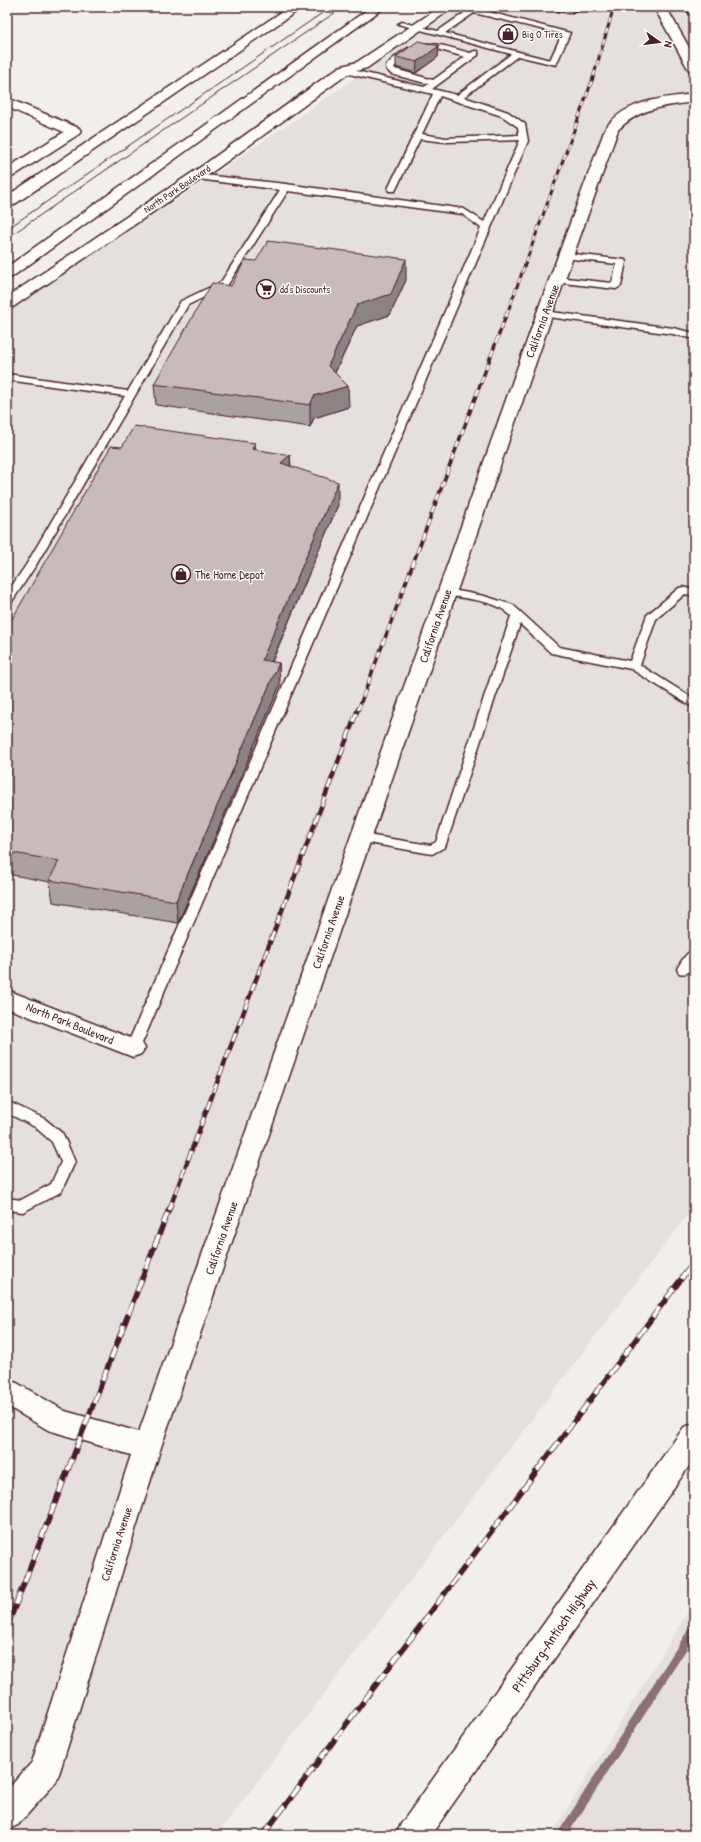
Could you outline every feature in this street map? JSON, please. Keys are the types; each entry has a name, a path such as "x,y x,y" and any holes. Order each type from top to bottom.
{"main road":[{"path":"7,203 297,7"},
{"path":"7,274 379,7"},
{"name":"North Park Boulevard","path":"344,70 349,61 426,7"},
{"name":"North Park Boulevard","path":"7,304 198,176 344,70 362,65 448,7"},
{"path":"660,7 694,67"},
{"path":"692,7 694,11"},
{"path":"87,149 104,127 237,32"},
{"name":"California Avenue","path":"7,1814 45,1771 147,1447 544,314 612,129 628,112 639,107 694,98"},
{"path":"7,102 74,131 8,172"},
{"name":"North Park Boulevard","path":"7,998 133,1048"},
{"path":"7,1392 58,1421 147,1447"},
{"name":"Pittsburg-Antioch Highway","path":"412,1835 694,1436"}],"lane":[{"path":"402,24 553,63 566,33 462,7"},
{"path":"547,7 569,11 580,7"},
{"path":"557,9 573,7"},
{"path":"439,34 473,10"},
{"path":"435,83 394,72 391,70 390,66 415,48 422,46 432,46 471,56"},
{"path":"425,90 485,46"},
{"path":"458,98 516,54"},
{"path":"133,1048 524,141 522,126 505,114 458,98 344,70"},
{"path":"392,188 438,93"},
{"path":"417,136 446,140 524,137"},
{"path":"198,176 464,212 486,227"},
{"path":"7,601 31,565 184,303 224,284 286,188"},
{"path":"557,280 616,286 622,262 566,256"},
{"path":"544,314 673,331 694,336"},
{"path":"7,377 131,394"},
{"path":"634,666 651,617 683,590 694,593"},
{"path":"447,592 484,599 509,607 555,650 634,666 694,704"},
{"path":"361,838 432,850 441,844 517,616"},
{"path":"684,969 694,955"},
{"path":"7,1107 40,1123 58,1138 68,1162 56,1188 23,1206 7,1204"}],"shaded area":[{"path":"459,7 694,7 694,1206 217,1835 7,1835 7,310 217,173"},
{"path":"694,1602 694,1835 551,1835"}],"building":[{"path":"418,41 439,46 417,62 396,57"},
{"path":"268,241 406,259 391,294 357,305 328,366 348,386 314,396 310,405 154,384 212,283 231,286 245,260 256,261"},
{"path":"134,426 255,443 252,449 290,455 281,463 338,482 262,660 279,663 176,901 49,880 59,861 7,852 7,621 11,621 111,446 122,447"}],"waterway":[{"path":"562,1835 694,1629"}],"tram line":[{"path":"7,229 331,7"},
{"path":"7,238 343,7"}],"railway":[{"path":"507,314 593,78 614,7"},
{"path":"358,710 507,313"},
{"path":"169,1210 358,709"},
{"path":"7,1627 169,1209"},
{"path":"263,1835 694,1262"}],"place":[{"name":"Big O Tires","path":"508,34"},
{"name":"dd's Discounts","path":"266,289"},
{"name":"The Home Depot","path":"181,574"}]}
